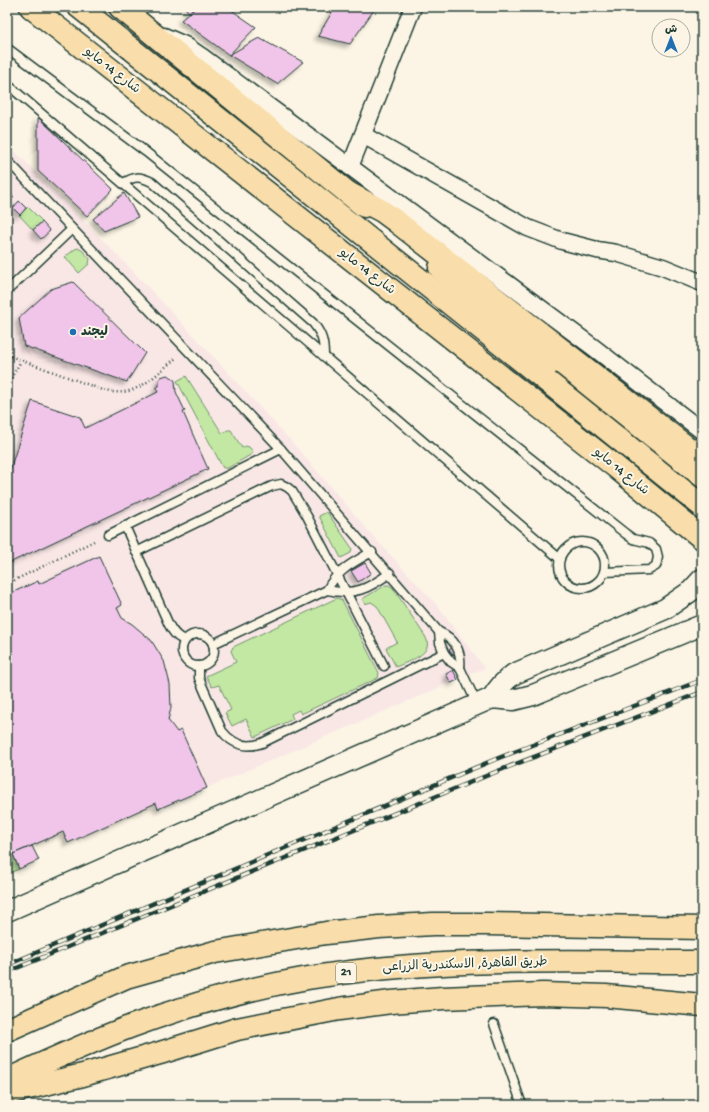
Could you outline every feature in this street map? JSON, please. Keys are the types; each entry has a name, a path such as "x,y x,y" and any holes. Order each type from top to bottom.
{"main road":[{"name":"شارع 14 مايو","path":"31,7 616,467 702,538"},
{"path":"80,7 702,506"},
{"path":"120,7 588,389 702,476"},
{"path":"348,193 397,222 702,458"},
{"path":"552,418 560,420 576,418 587,405 588,389"},
{"path":"7,1030 126,977 215,952 326,933 379,927 433,924 702,928"},
{"name":"طريق القاهرة, الاسكندرية الزراعى","path":"7,1080 77,1048 133,1026 197,1005 248,991 307,978 427,964 488,962 702,962"},
{"path":"7,1093 83,1075 237,1029 339,1009 391,1002 443,998 575,994 702,1005"}],"street":[{"path":"350,167 413,7"},
{"path":"150,32 185,45 201,56 594,347 702,431"},
{"path":"363,135 528,228 562,241 646,261 702,283"},
{"path":"485,701 497,688 514,674 665,609 691,590 702,579"},
{"path":"7,911 485,701 513,700 523,698 702,625"},
{"path":"576,647 585,673"}],"lane":[{"path":"7,48 146,152 277,258 626,534 633,539 649,543 656,549 658,557 656,566 649,570 605,572"},
{"path":"7,84 560,559"},
{"path":"7,160 281,449 440,632 450,637 457,646 460,657 460,668"},
{"path":"123,183 132,178 142,178 152,182 314,323 320,332 324,344 324,356"},
{"path":"7,292 72,229"},
{"path":"108,535 281,449"},
{"path":"136,552 272,486 281,484 292,491 307,516 384,666"},
{"path":"125,526 169,625 176,635 185,640"},
{"path":"584,542 594,545 601,552 605,562 605,572 600,581 591,587 581,588 571,586 563,579 559,569 560,559 565,550 573,544 584,542"},
{"path":"213,644 327,590 337,575 350,565 372,552"},
{"path":"327,590 346,592 367,588 374,585 390,573"},
{"path":"440,632 440,643 444,653 451,662 460,668 485,701"},
{"path":"200,634 206,636 211,639 213,644 213,656 210,661 204,664 199,666 187,662 184,658 182,646 189,636 200,634"},
{"path":"199,666 199,678 222,731 236,743 249,746 262,743 444,653"},
{"path":"494,1024 522,1105"}],"path":[{"path":"7,355 103,390 125,393 145,384 186,350"},
{"path":"7,384 21,361"},
{"path":"7,584 108,535"}],"shaded area":[{"path":"7,143 131,269 291,441 374,537 435,603 485,668 158,809 156,803 68,843 63,832 32,846 39,860 7,874"}],"green space":[{"path":"28,207 42,221 33,230 19,215"},
{"path":"78,248 90,259 89,264 79,273 65,257"},
{"path":"186,376 222,433 231,430 242,448 246,446 249,447 253,451 252,454 228,468 223,468 177,381"},
{"path":"327,512 352,548 351,553 341,558 319,516"},
{"path":"386,585 393,588 425,636 427,642 427,648 424,652 396,667 386,648 397,642 377,606 371,602 365,604 362,599"},
{"path":"337,598 342,600 379,673 378,678 301,714 299,710 291,714 293,719 255,737 246,719 232,726 225,713 231,710 219,685 212,687 206,676 236,662 231,651 233,647"},
{"path":"7,839 19,869 7,874"}],"building":[{"path":"184,7 195,7 189,12"},
{"path":"197,7 227,7 256,27 229,55 181,20"},
{"path":"335,7 376,7 350,44 318,36"},
{"path":"259,38 303,62 277,84 229,55"},
{"path":"38,117 113,189 87,216 38,171"},
{"path":"7,190 14,197 8,203 7,202"},
{"path":"124,193 138,217 104,231 93,219"},
{"path":"19,201 26,208 20,215 13,208"},
{"path":"42,222 50,231 41,239 33,230"},
{"name":"ليجند","path":"73,282 145,353 127,382 24,346 19,318 51,289"},
{"path":"167,375 175,381 176,392 185,411 183,412 208,469 7,564 7,479 32,401 80,417 85,428 158,392 156,388 159,386 159,380 161,377"},
{"path":"99,556 122,605 117,608 122,618 132,624 151,640 164,661 170,684 171,708 168,720 177,732 181,730 207,788 158,809 156,803 68,843 63,832 13,854 7,839 7,595 38,581 39,584"},
{"path":"365,563 371,573 358,582 351,571"},
{"path":"452,648 456,652 453,655 449,650"},
{"path":"453,670 458,680 451,683 446,674"},
{"path":"32,846 39,860 19,869 13,854"}],"railway":[{"path":"7,965 496,759 702,680"},
{"path":"7,972 503,769 702,692"}],"place":[{"name":"ليجند","path":"73,332"}]}
